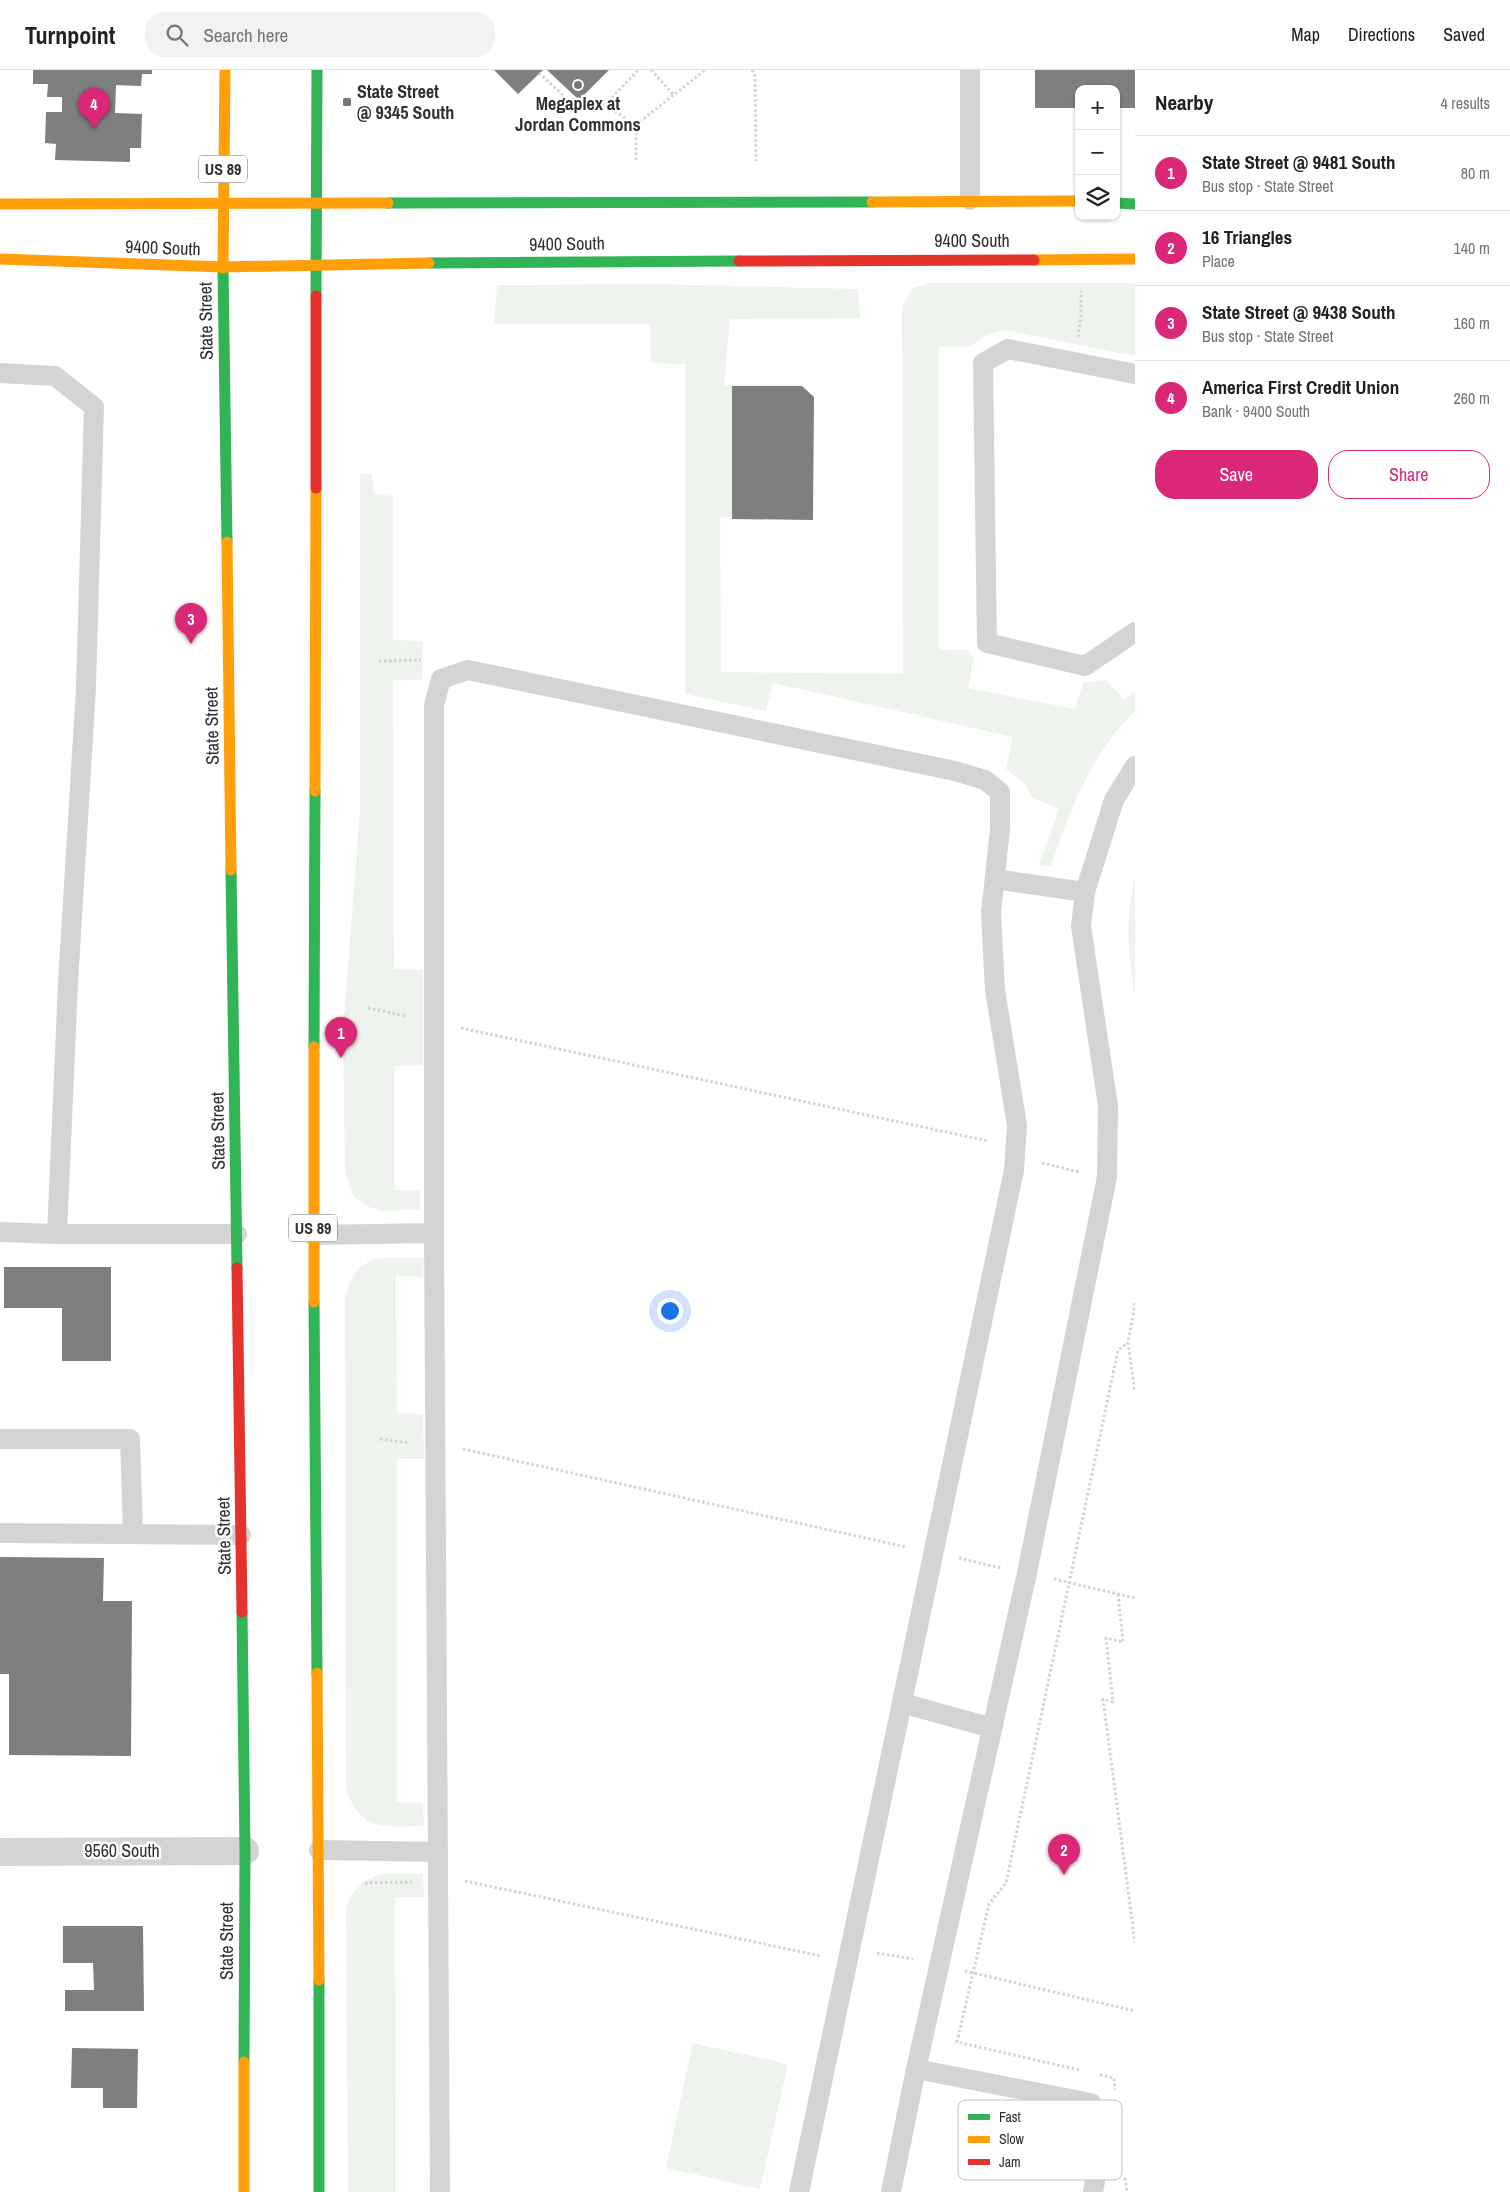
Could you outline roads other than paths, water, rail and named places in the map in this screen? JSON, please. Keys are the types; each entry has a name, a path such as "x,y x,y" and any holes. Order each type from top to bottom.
{"main road":[{"name":"State Street","path":"225,70 222,205 242,1535 245,1851 244,2192"},
{"name":"US 89","path":"317,70 313,1235 319,1850 319,2192"},
{"path":"0,204 222,205 318,202 1075,201"},
{"path":"1120,203 1135,204"},
{"name":"9400 South","path":"0,260 223,268 317,264 869,259 1135,259"}],"street":[{"name":"9560 South","path":"0,1852 245,1851"}],"lane":[{"path":"970,70 970,200"},
{"path":"1135,374 1008,349 983,363 987,643 1084,666 1135,632"},
{"path":"0,373 55,376 94,408 86,688 68,983 57,1234"},
{"path":"440,2192 434,1233 434,705 441,679 468,670 955,771 984,780 1000,792 1000,829 991,913 995,990 1017,1125 1016,1152 1007,1205 799,2192"},
{"path":"891,2192 916,2069 1026,1573 1107,1177 1108,1106 1081,926 1084,892 1114,800 1135,766"},
{"path":"995,879 1084,892"},
{"path":"0,1232 57,1234 237,1234"},
{"path":"313,1235 434,1233"},
{"path":"0,1439 130,1439 133,1534"},
{"path":"0,1534 242,1535"},
{"path":"902,1703 992,1728"},
{"path":"319,1850 438,1852"},
{"path":"916,2069 1076,2100"}],"place":[{"name":"Megaplex at Jordan Commons","path":"578,85"},
{"name":"State Street @ 9345 South","path":"347,102"},
{"name":"America First Credit Union","path":"94,129"},
{"name":"State Street @ 9438 South","path":"191,644"},
{"name":"State Street @ 9481 South","path":"341,1058"},
{"name":"16 Triangles","path":"1064,1875"}]}
